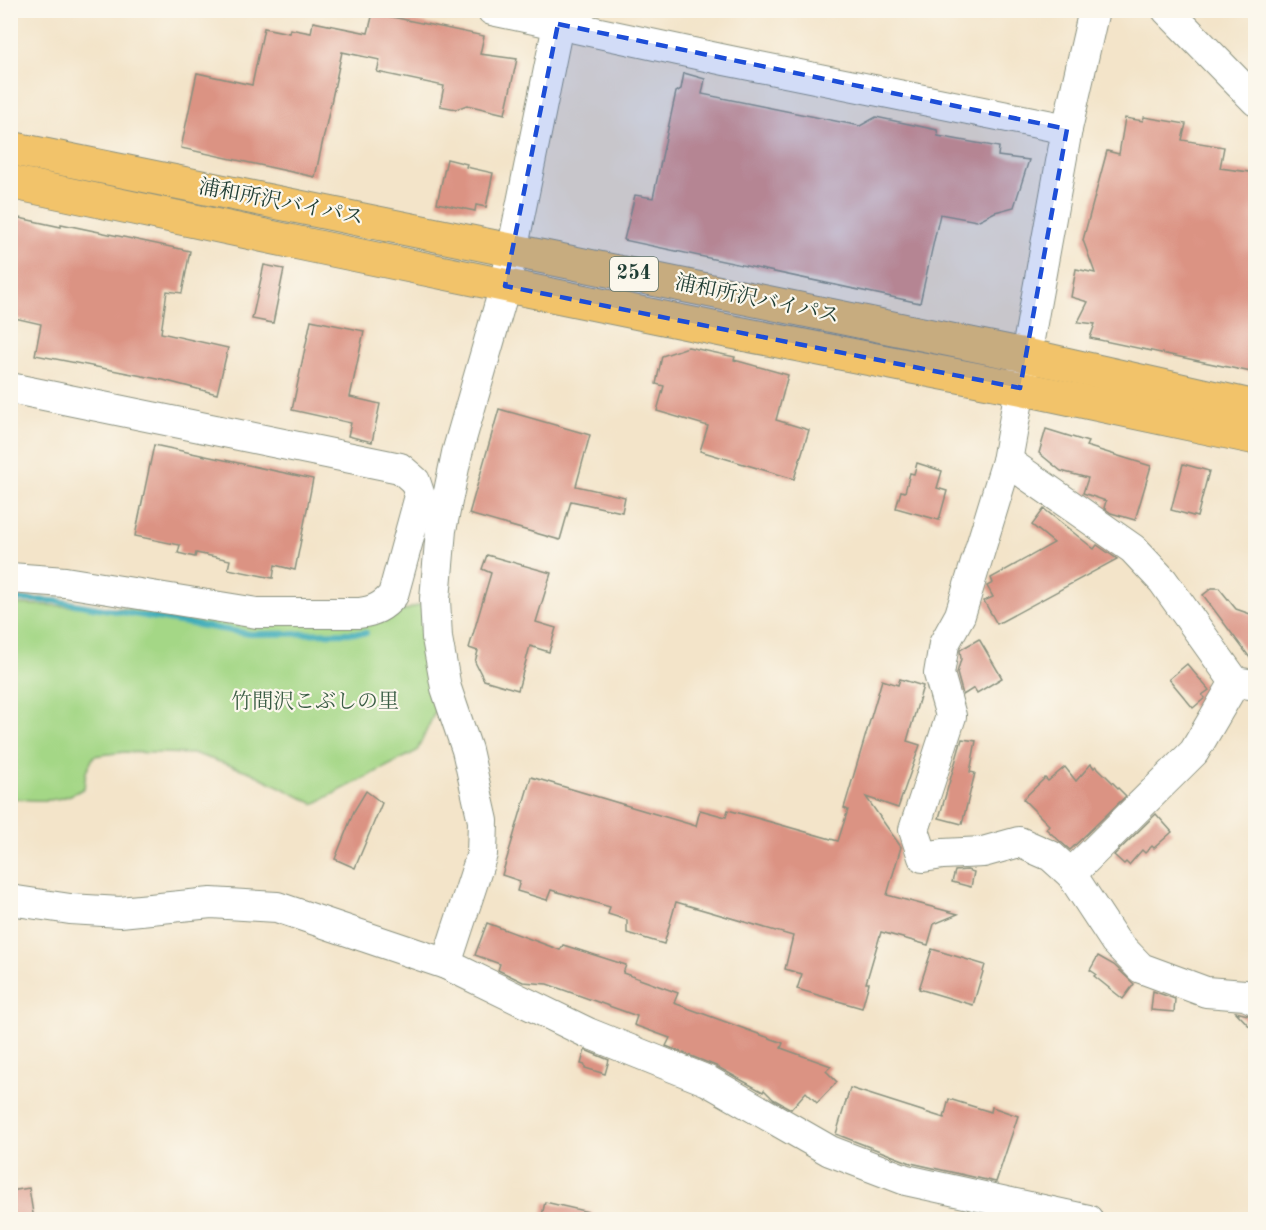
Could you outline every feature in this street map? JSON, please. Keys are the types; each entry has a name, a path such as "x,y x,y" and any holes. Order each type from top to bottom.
{"highway":[{"name":"浦和所沢バイパス","path":"10,148 1025,355 1256,407"},
{"name":"浦和所沢バイパス","path":"10,182 505,286 1020,388 1256,438"}],"street":[{"path":"492,10 560,17 1067,129"},
{"path":"1094,10 1067,129 1007,461 960,615 944,644 939,674 951,716 914,830 923,857 983,852 1019,842 1051,856 1071,874 1115,941 1141,968 1206,992 1245,995 1256,1000"},
{"path":"1167,10 1256,101"},
{"path":"446,964 482,854 483,821 467,750 447,688 437,638 435,599 441,530 458,453 505,286 560,17"},
{"path":"10,388 400,468 415,481 420,496 393,595 384,605 373,611 257,613 65,582 10,578"},
{"path":"1007,461 1133,549 1163,581 1245,684 1194,752 1071,874"},
{"path":"10,900 70,909 120,912 211,903 277,907 446,964 588,1033 708,1081 830,1151 906,1180 1088,1220"}],"highlighted area":[{"path":"558,24 1067,129 1020,388 505,286"}],"green space":[{"name":"竹間沢こぶしの里","path":"435,599 446,688 417,751 314,804 250,772 196,754 124,752 94,756 86,772 84,788 66,797 49,800 11,798 11,604 257,613 401,612"}],"building":[{"path":"373,13 484,36 480,54 517,59 505,114 467,105 456,109 440,106 444,86 377,72 380,60 342,52 315,177 181,148 197,73 252,85 264,28 289,33 290,29 311,33 313,22 368,33"},
{"path":"684,73 705,79 702,94 860,126 876,117 937,130 938,136 999,147 998,156 1029,160 1014,207 995,212 977,221 940,214 920,303 624,240 635,195 653,198 676,92 681,89"},
{"path":"1144,117 1186,124 1182,140 1224,147 1220,168 1256,173 1256,373 1090,338 1095,324 1078,322 1088,302 1071,297 1076,269 1095,273 1083,240 1107,151 1119,154 1125,118 1143,121"},
{"path":"447,159 467,164 466,167 493,173 486,207 476,205 475,211 437,203"},
{"path":"10,216 61,227 61,224 190,251 182,293 167,291 161,333 228,348 217,394 163,380 35,355 41,324 10,317"},
{"path":"264,265 284,269 273,323 252,319"},
{"path":"311,320 364,331 350,397 380,404 372,442 348,436 351,423 292,410"},
{"path":"688,347 735,357 734,360 788,375 776,420 809,430 794,479 700,451 708,426 657,411 664,386 656,384 662,356"},
{"path":"499,409 590,435 576,486 625,497 622,512 571,501 560,540 469,514"},
{"path":"1046,429 1088,442 1086,446 1151,466 1135,520 1111,513 1104,508 1106,501 1083,493 1088,478 1061,471 1039,453"},
{"path":"154,445 313,479 295,570 275,565 273,578 228,569 230,560 196,553 195,557 178,553 180,545 135,536"},
{"path":"917,463 942,471 937,488 947,491 939,520 896,508 901,491 905,492 910,473 914,474"},
{"path":"1183,464 1209,471 1197,517 1171,510"},
{"path":"1044,509 1094,549 1097,545 1117,559 997,624 984,601 993,597 987,586 993,583 991,578 1054,543 1032,525"},
{"path":"487,555 551,573 536,622 556,628 549,652 530,646 518,690 484,680 475,662 478,651 469,648 491,573 482,569"},
{"path":"1212,588 1219,588 1236,609 1256,616 1256,666 1203,595"},
{"path":"979,639 1002,678 977,693 974,688 963,695 957,673 961,659 960,650"},
{"path":"1187,664 1209,690 1202,695 1205,698 1193,708 1169,679"},
{"path":"900,679 923,686 907,741 920,745 898,808 866,797 901,847 887,895 958,914 934,924 928,945 881,932 866,983 869,983 862,1008 797,989 802,974 785,969 793,936 676,902 664,944 627,933 627,920 608,914 610,907 551,890 547,900 517,891 520,881 502,875 531,777 696,826 700,810 726,817 728,810 838,841 848,810 844,808 882,680 898,685"},
{"path":"962,739 976,741 970,772 975,773 962,824 939,818"},
{"path":"1091,764 1094,768 1096,766 1126,796 1070,850 1046,829 1049,825 1023,799 1045,778 1048,781 1065,767 1076,781"},
{"path":"366,791 382,803 355,868 335,859 354,811"},
{"path":"1156,814 1172,832 1154,848 1152,846 1145,853 1142,850 1129,865 1126,862 1124,864 1114,855"},
{"path":"955,871 974,872 971,887 952,882"},
{"path":"487,923 560,950 563,945 626,965 623,973 678,993 674,1003 783,1043 781,1048 831,1066 826,1071 837,1082 817,1103 806,1092 791,1109 773,1099 764,1090 763,1092 716,1066 666,1046 670,1038 634,1025 637,1016 547,984 523,982 498,970 500,964 475,955"},
{"path":"932,949 985,965 973,1005 919,989"},
{"path":"1098,956 1114,965 1134,984 1123,999 1094,976 1096,974 1090,970"},
{"path":"1153,991 1175,999 1174,1012 1151,1010"},
{"path":"1236,1012 1256,1017 1256,1033"},
{"path":"585,1050 609,1060 605,1074 585,1068 585,1065 581,1064"},
{"path":"850,1088 944,1118 949,1099 991,1112 992,1107 1018,1116 996,1182 911,1163 836,1134"},
{"path":"29,1188 34,1220 10,1220 10,1191"},
{"path":"545,1202 593,1213 592,1220 541,1220"}],"waterway":[{"path":"10,599 57,601 250,634 366,633"}]}
